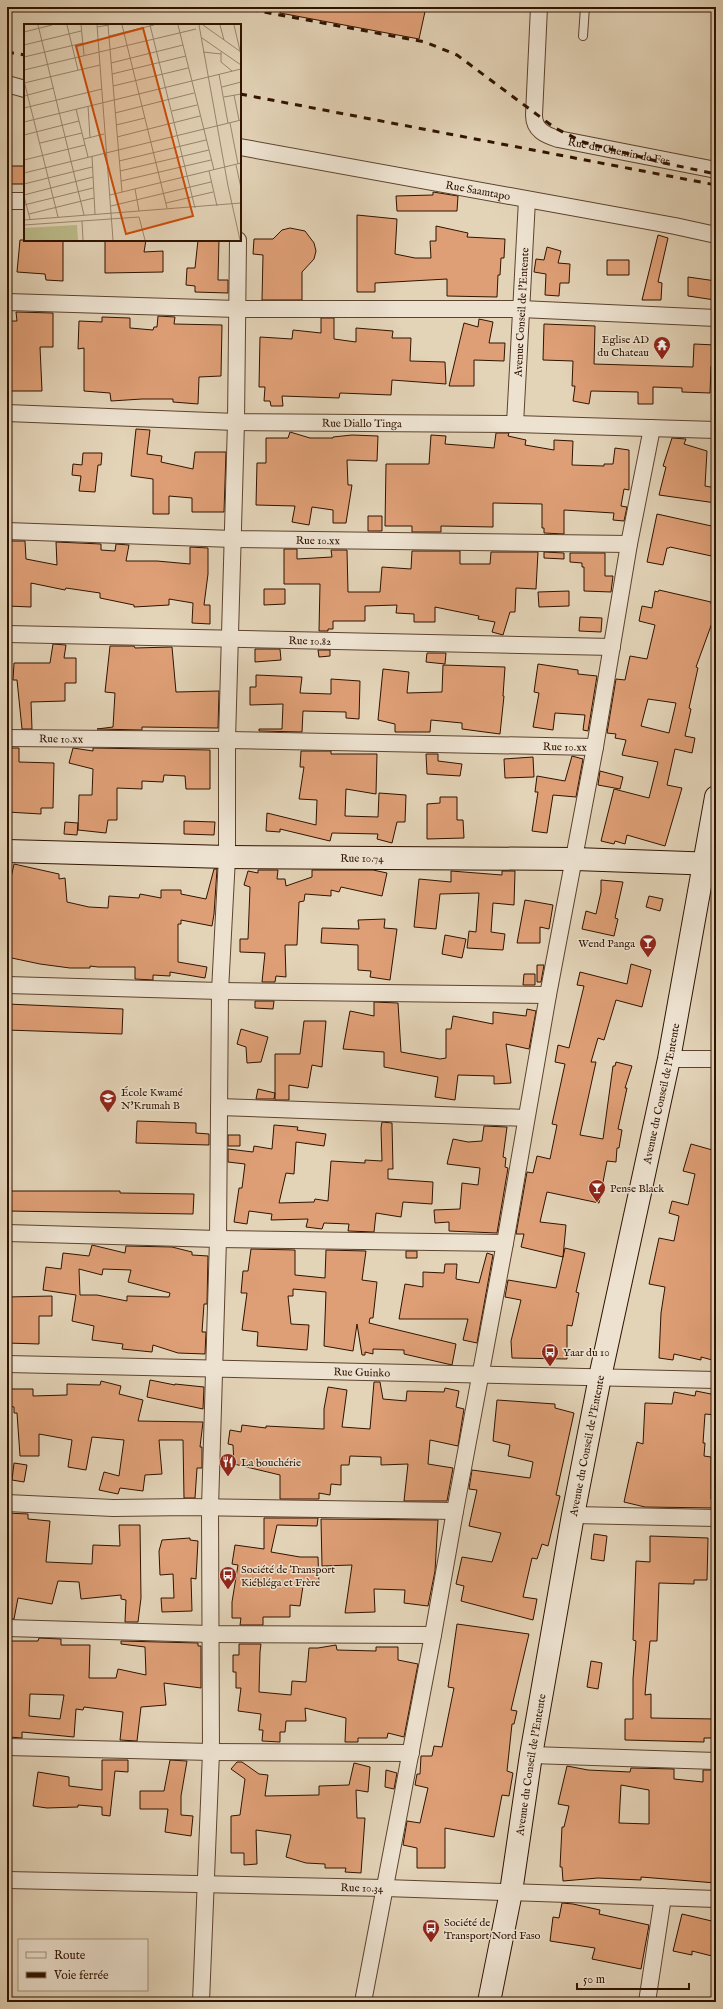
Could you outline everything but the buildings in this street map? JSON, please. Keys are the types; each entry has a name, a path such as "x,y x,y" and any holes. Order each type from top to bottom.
{"street":[{"name":"Rue du Chemin de Fer","path":"539,7 534,115 534,123 538,129 548,136 558,140 716,170"},
{"path":"7,84 24,89"},
{"name":"Rue Saamtapo","path":"241,151 675,226 716,235"},
{"name":"Avenue Conseil de l'Entente","path":"515,424 527,200"},
{"path":"7,201 24,201"},
{"path":"201,2002 211,1752 210,1508 218,1239 220,991 227,857 227,740 236,422 238,241"},
{"path":"7,302 237,308 521,309 716,318"},
{"name":"Rue Diallo Tinga","path":"7,413 236,422 515,424 716,430"},
{"path":"363,2002 411,1754 454,1511 481,1375 548,995 575,859 595,747 629,544 652,428"},
{"name":"Rue 10.xx","path":"7,531 232,539 629,544"},
{"name":"Rue 10.82","path":"7,634 612,647"},
{"name":"Rue 10.xx","path":"7,738 227,740 595,747"},
{"name":"Avenue du Conseil de l'Entente","path":"489,2002 511,1892 531,1755 574,1515 600,1377 710,864 716,797"},
{"name":"Rue 10.74","path":"7,851 227,857 575,859 710,864"},
{"path":"7,985 220,991 548,995"},
{"path":"669,1059 716,1059"},
{"path":"219,1107 526,1118"},
{"path":"7,1233 218,1239 505,1243"},
{"name":"Rue Guinko","path":"7,1364 716,1380"},
{"path":"7,1503 113,1508 454,1511"},
{"path":"574,1515 716,1518"},
{"path":"7,1628 210,1634 433,1635"},
{"path":"7,1747 211,1752 411,1754"},
{"path":"531,1755 716,1761"},
{"name":"Rue 10.34","path":"7,1880 206,1883 716,1899"},
{"path":"647,2002 663,1897"}],"lane":[{"path":"583,36 585,7"}],"railway":[{"path":"237,7 425,42 457,55 555,128 583,142 664,163 716,174"},
{"path":"7,52 24,55"},
{"path":"241,94 716,185"}],"place":[{"name":"Eglise AD du Chateau","path":"662,360"},
{"name":"Wend Panga","path":"648,958"},
{"name":"École Kwamé N'Krumah B","path":"108,1113"},
{"name":"Pense Black","path":"597,1203"},
{"name":"Yaar du 10","path":"550,1367"},
{"name":"La bouchérie","path":"228,1477"},
{"name":"Société de Transport Kiébléga et Frère","path":"228,1590"},
{"name":"Société de Transport Nord Faso","path":"431,1943"}]}
